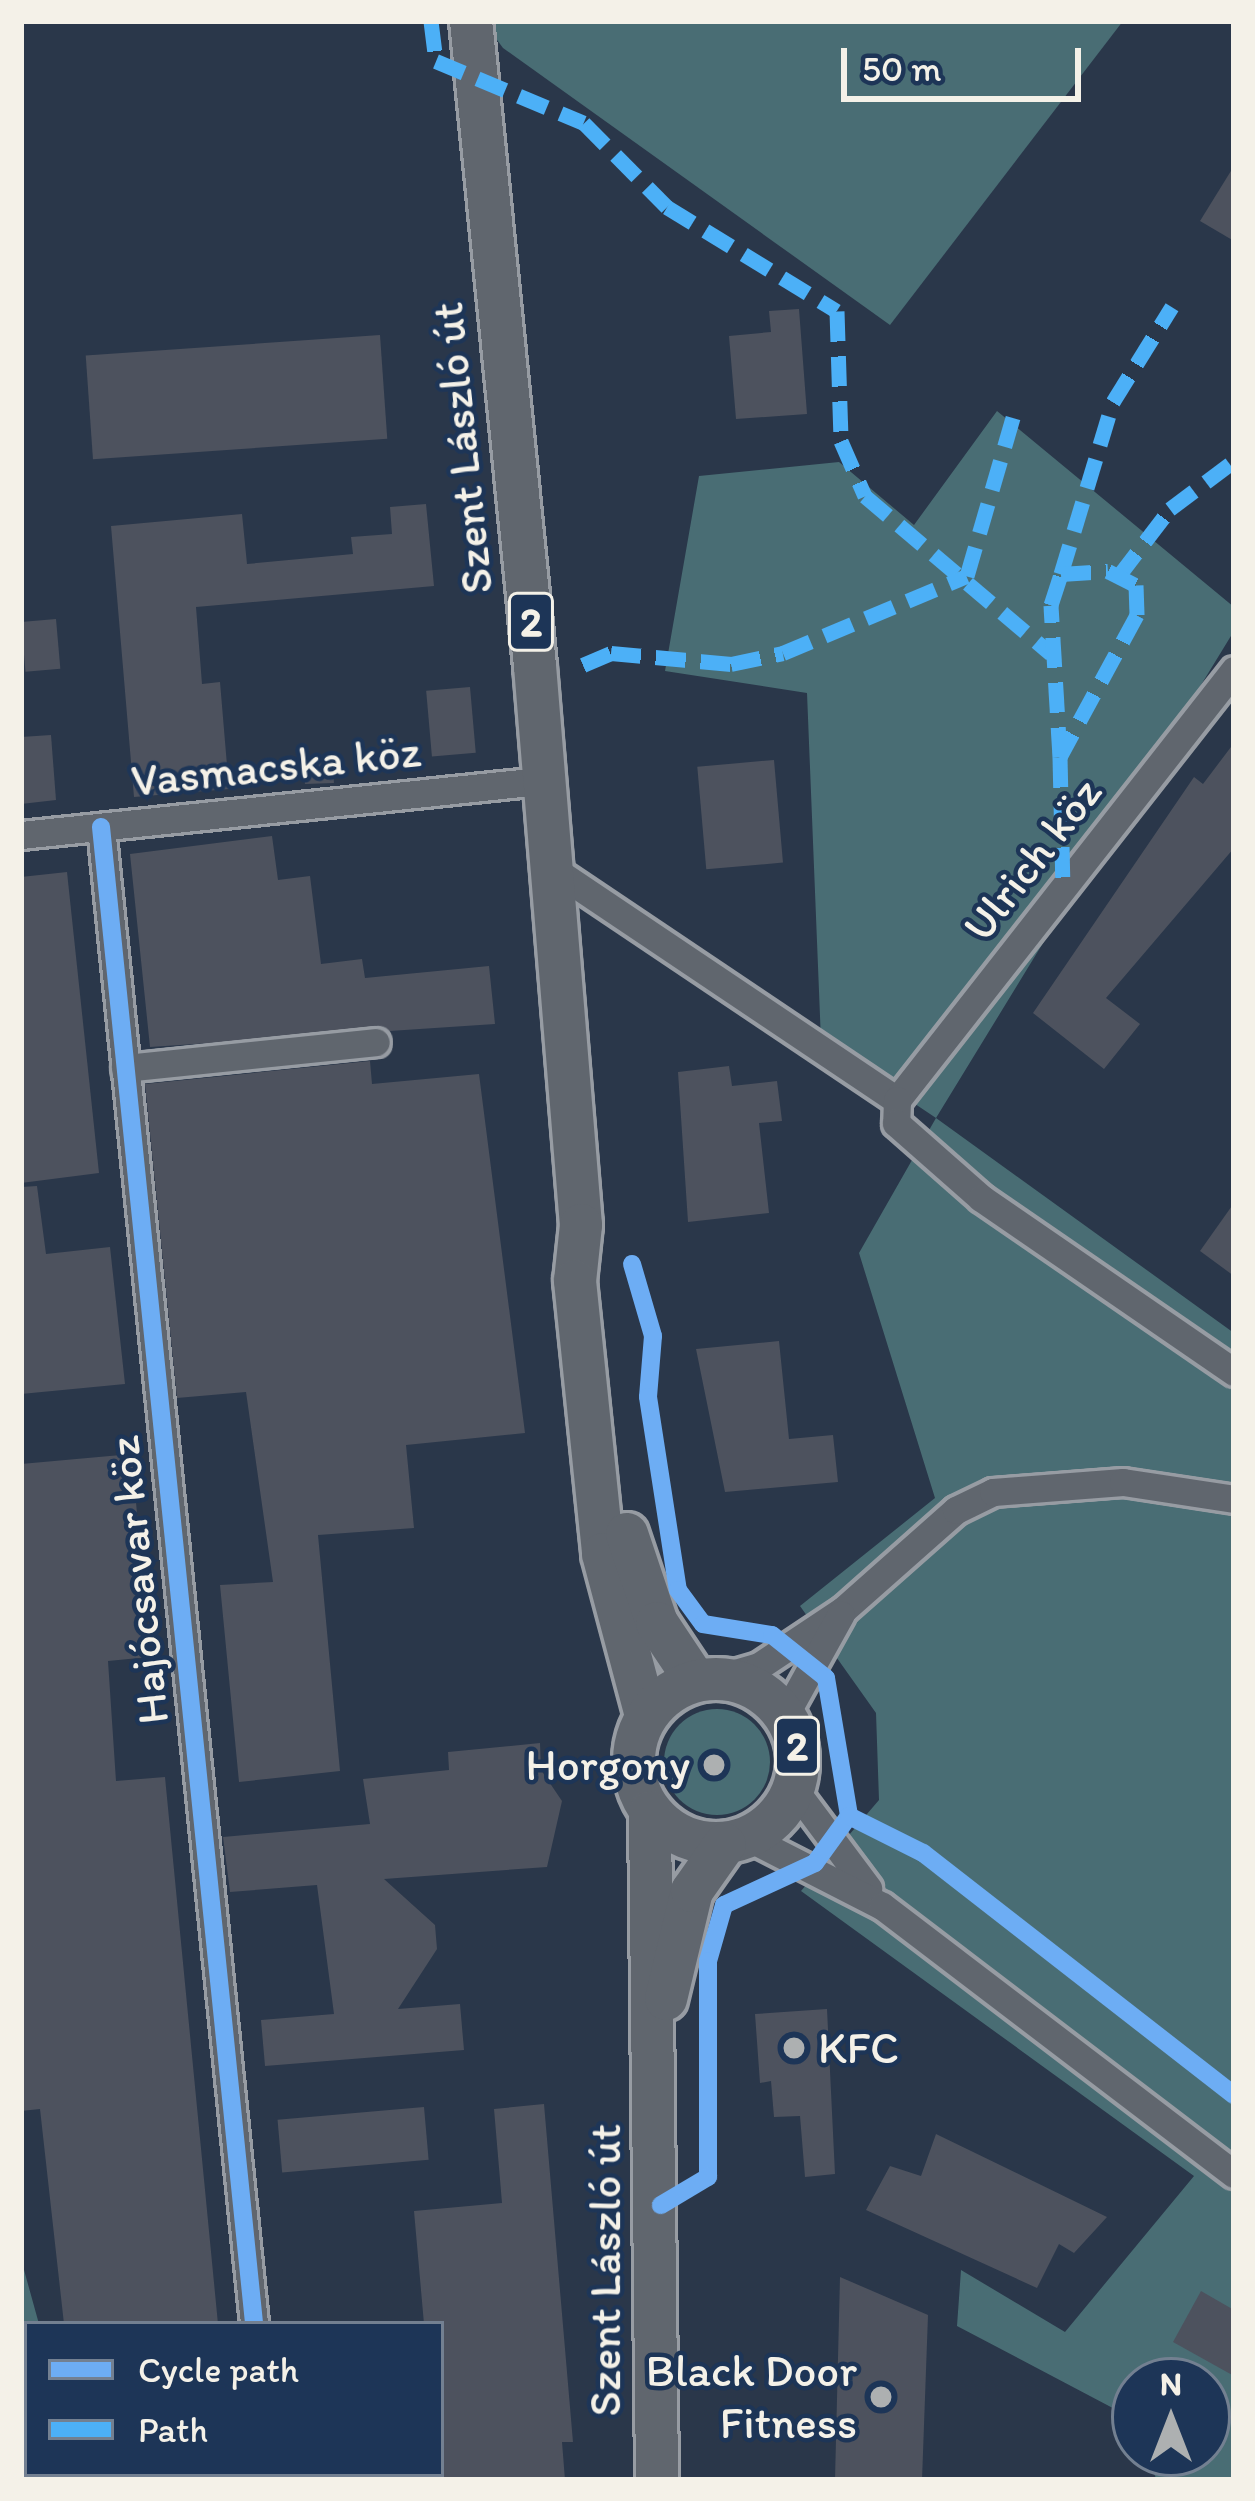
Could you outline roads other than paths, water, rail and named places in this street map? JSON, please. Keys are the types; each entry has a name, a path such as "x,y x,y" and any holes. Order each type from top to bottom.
{"main road":[{"name":"Szent László út","path":"471,21 581,1225"},
{"name":"2","path":"581,1225 631,1562 706,1679 744,1683 785,1715 794,1790 737,1840 692,1891 653,2059"},
{"name":"2","path":"581,1225 575,1281 603,1554 646,1716 632,1765 650,1812 653,2059"},
{"path":"646,1716 706,1679"},
{"path":"650,1812 673,1833 737,1840"},
{"name":"Szent László út","path":"653,2059 657,2480"}],"street":[{"name":"Ulrich köz","path":"897,1100 1234,670"},
{"name":"Vasmacska köz","path":"21,835 541,781"},
{"name":"Hajócsavar köz","path":"101,827 254,2321"},
{"path":"547,865 897,1100 896,1123 981,1198 1234,1372"},
{"path":"124,1068 376,1042"},
{"path":"706,1679 759,1666 843,1610 956,1510 993,1492 1123,1482 1234,1499"},
{"path":"785,1715 843,1610"},
{"path":"794,1790 882,1906"},
{"path":"737,1840 882,1906 1234,2174"}],"place":[{"name":"Horgony","path":"714,1765"},
{"name":"KFC","path":"794,2048"},
{"name":"Black Door Fitness","path":"881,2397"}]}
